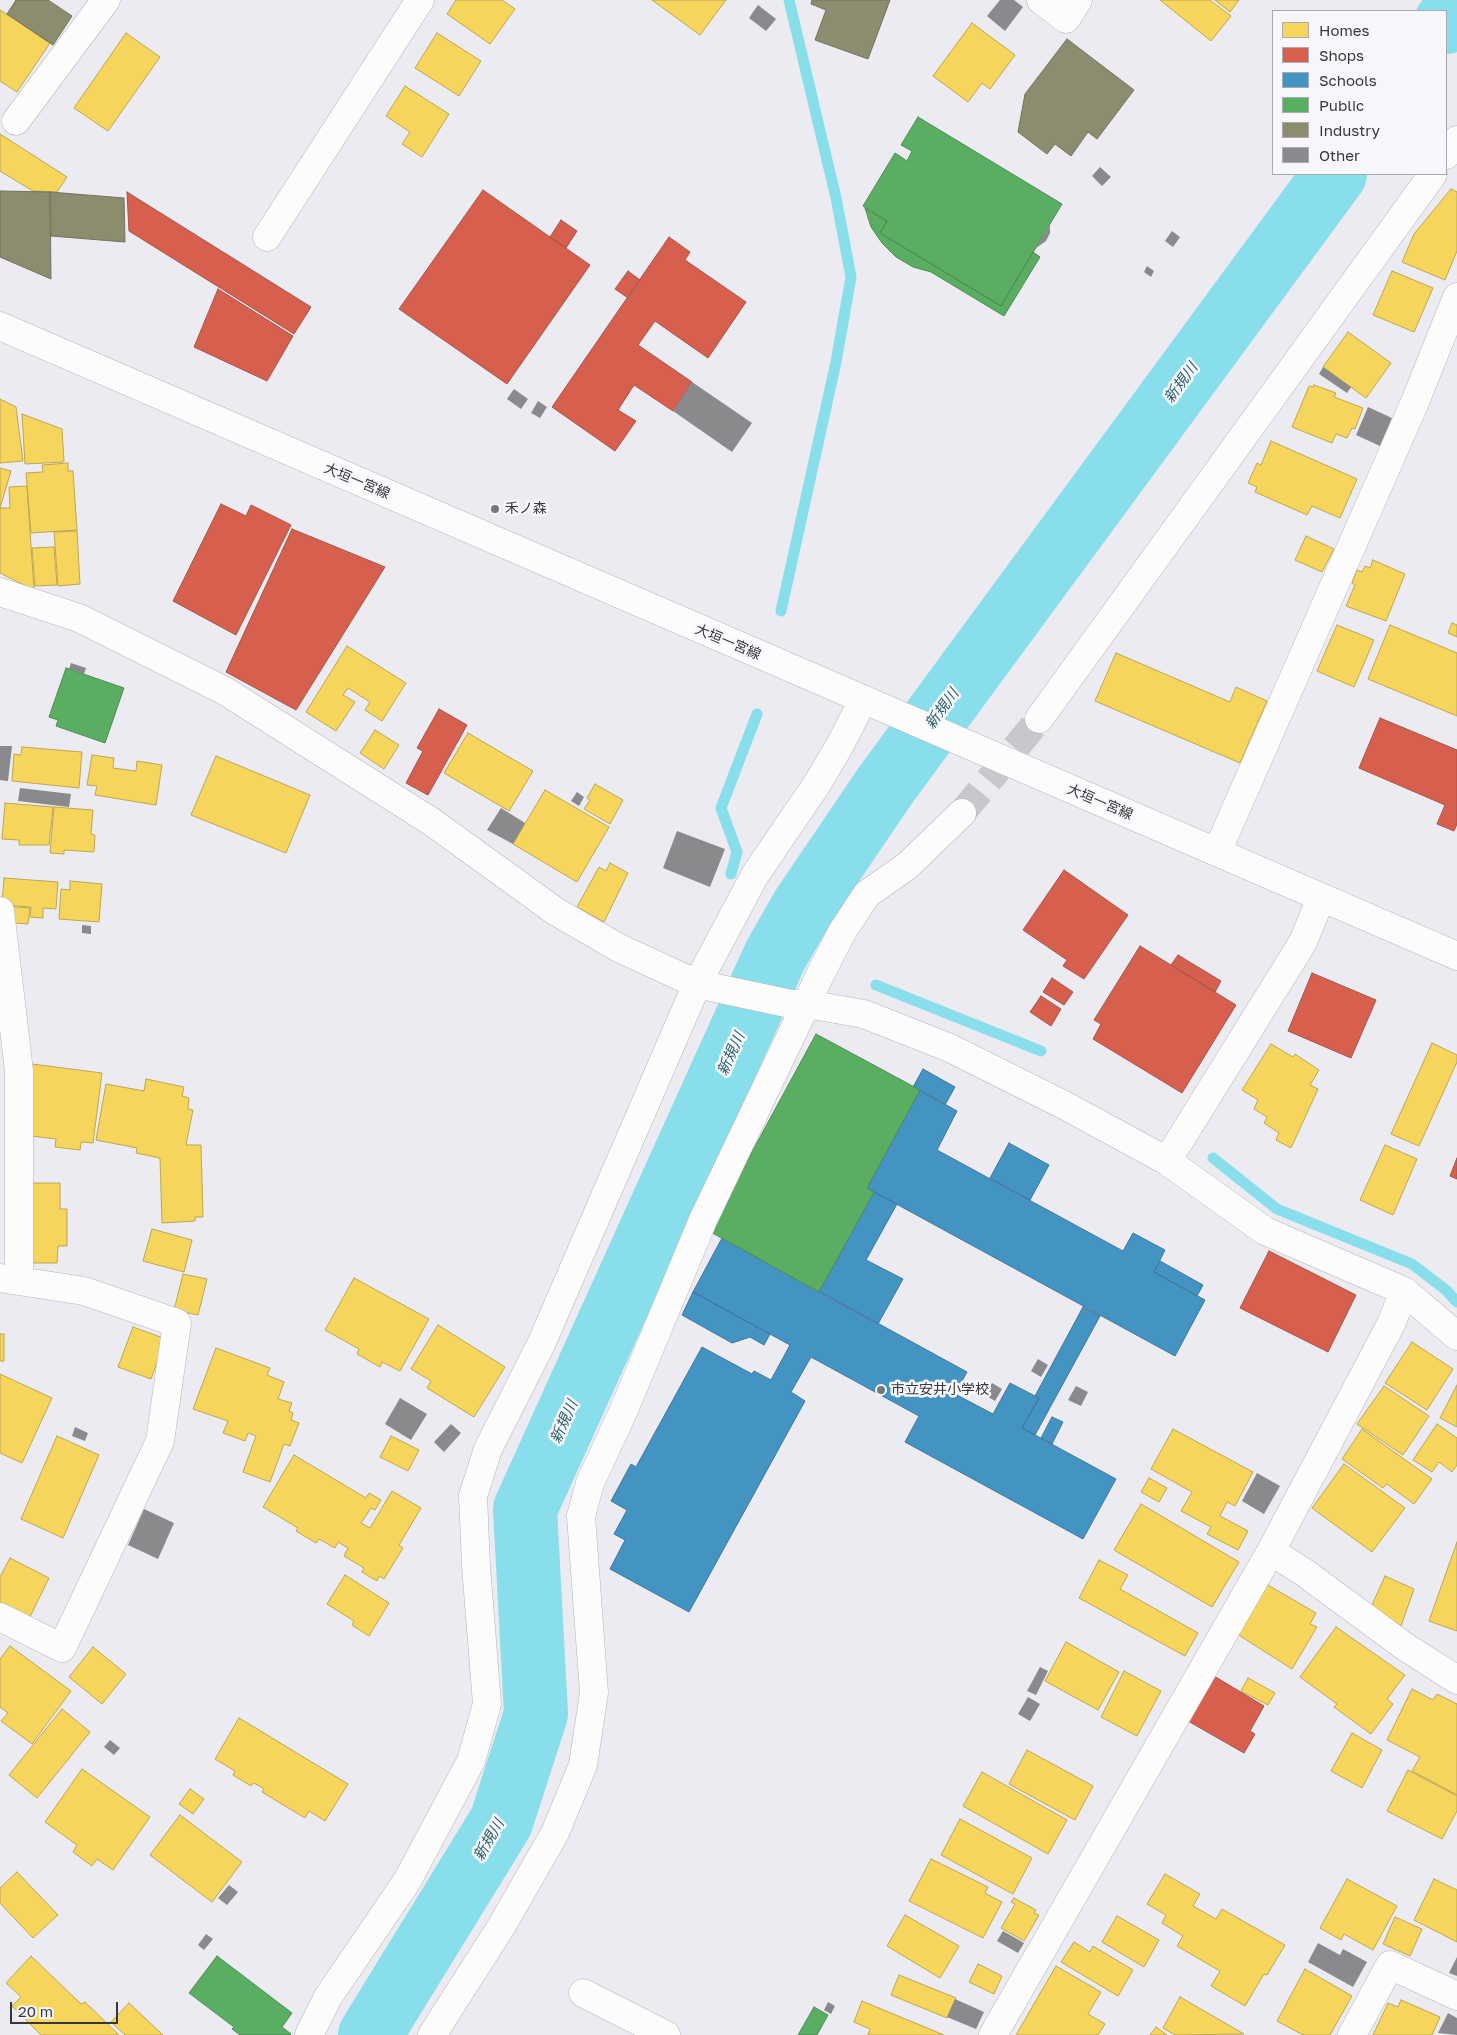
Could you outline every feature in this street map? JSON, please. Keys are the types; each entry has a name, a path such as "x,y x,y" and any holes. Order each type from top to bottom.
{"street":[{"path":"16,121 106,0"},
{"path":"267,237 420,0"},
{"path":"1041,0 1066,19 1078,0"},
{"path":"1447,154 1457,140"},
{"path":"1039,719 1431,175"},
{"path":"1217,852 1411,411 1457,297"},
{"name":"大垣一宮線","path":"0,326 1457,956"},
{"path":"0,592 79,618 225,691 432,822 555,911 617,947 704,985 799,1004 864,1014 950,1048 1064,1105 1167,1161 1265,1231 1404,1292 1457,1336"},
{"path":"309,2035 328,1998 407,1881 471,1761 487,1704 476,1566 473,1496 488,1449 542,1342 754,875 817,784 840,745 873,704"},
{"path":"432,2035 501,1927 556,1833 583,1765 594,1693 581,1516 590,1483 623,1412 703,1220 799,1004 842,932 867,894 908,866 962,814"},
{"path":"1167,1161 1303,942 1321,898"},
{"path":"0,911 18,1071 10,1279 84,1291 177,1323 160,1441 62,1648 0,1617"},
{"path":"993,2035 1271,1551 1392,1324 1404,1292"},
{"path":"1271,1551 1305,1573 1404,1646 1457,1680"},
{"path":"1352,2035 1390,1966 1457,1996"},
{"path":"583,1993 666,2035"}],"building: Homes":[{"path":"456,0 502,0 515,9 490,44 447,14"},
{"path":"652,0 726,0 700,35"},
{"path":"1160,0 1210,0 1231,16 1211,41"},
{"path":"1215,0 1239,0 1230,12"},
{"path":"0,10 50,43 17,92 0,81"},
{"path":"972,23 1015,55 990,89 982,83 968,102 933,76"},
{"path":"126,33 160,57 108,131 74,108"},
{"path":"437,33 481,61 459,96 415,68"},
{"path":"405,86 449,114 422,157 402,144 410,132 386,116"},
{"path":"0,134 67,177 57,192 33,191 0,171"},
{"path":"1451,189 1457,192 1457,251 1445,280 1402,262 1414,234"},
{"path":"1392,271 1433,288 1414,332 1373,315"},
{"path":"1348,332 1391,363 1366,398 1323,367"},
{"path":"1314,385 1336,393 1334,397 1363,408 1355,429 1352,428 1347,438 1336,434 1332,443 1292,427 1309,386 1313,387"},
{"path":"0,399 16,407 23,461 0,463"},
{"path":"22,414 62,429 64,462 25,464"},
{"path":"1271,441 1357,479 1340,518 1312,506 1307,515 1255,492 1257,487 1248,483 1257,463 1261,465"},
{"path":"68,463 68,471 73,471 77,530 31,533 26,473 43,472 42,465"},
{"path":"0,468 11,471 0,508"},
{"path":"27,486 34,590 0,573 0,508 10,508 9,487"},
{"path":"77,531 80,584 58,586 54,532"},
{"path":"1306,536 1334,549 1322,572 1295,560"},
{"path":"54,547 57,585 35,586 32,548"},
{"path":"1373,560 1405,574 1386,621 1346,606 1355,585 1352,583 1357,570 1362,572 1365,566 1370,568"},
{"path":"1452,623 1457,625 1457,637 1448,633"},
{"path":"1337,625 1374,640 1354,687 1317,671"},
{"path":"1390,625 1457,653 1457,716 1368,679"},
{"path":"347,646 406,683 382,721 365,710 370,702 348,688 343,695 355,702 336,731 306,712"},
{"path":"1116,653 1230,702 1236,687 1267,701 1240,763 1095,701"},
{"path":"375,730 399,745 384,769 360,753"},
{"path":"468,733 533,771 509,811 444,773"},
{"path":"22,747 82,752 79,788 12,781 14,754 21,755"},
{"path":"92,755 114,758 113,768 136,771 137,761 162,765 156,805 95,795 97,786 87,785"},
{"path":"216,756 310,795 286,853 191,815"},
{"path":"595,784 623,800 610,824 584,809 590,800 587,798"},
{"path":"545,790 609,827 577,882 513,844"},
{"path":"5,803 53,807 49,845 19,845 19,840 2,839"},
{"path":"54,807 93,810 91,834 95,835 94,852 64,850 64,854 50,853"},
{"path":"610,863 628,873 604,922 577,907 599,867 606,871"},
{"path":"4,878 58,882 56,909 43,908 43,918 30,917 31,907 2,905"},
{"path":"70,881 102,884 99,922 59,919 61,889 70,890"},
{"path":"4,906 30,908 28,924 3,922"},
{"path":"1432,1043 1457,1055 1457,1062 1419,1146 1391,1134"},
{"path":"1271,1044 1293,1057 1295,1054 1319,1070 1310,1085 1318,1089 1291,1148 1276,1140 1279,1133 1264,1123 1267,1117 1254,1109 1258,1100 1242,1090"},
{"path":"32,1064 102,1073 93,1143 81,1142 80,1150 55,1147 56,1139 23,1135"},
{"path":"146,1079 184,1087 182,1096 189,1098 188,1109 193,1110 186,1145 201,1145 203,1217 195,1217 195,1221 162,1223 160,1158 136,1153 137,1148 96,1140 106,1084 144,1091"},
{"path":"1385,1145 1417,1159 1393,1215 1360,1200"},
{"path":"25,1183 60,1183 60,1209 67,1209 67,1246 58,1246 57,1263 24,1263"},
{"path":"152,1229 192,1240 184,1272 143,1261"},
{"path":"183,1274 207,1279 198,1315 174,1310"},
{"path":"354,1278 429,1319 400,1371 382,1362 380,1367 357,1354 359,1349 325,1330"},
{"path":"438,1325 505,1367 474,1417 427,1388 431,1381 411,1369"},
{"path":"133,1327 166,1339 151,1379 118,1367"},
{"path":"0,1334 4,1334 4,1361 0,1361"},
{"path":"1412,1342 1453,1369 1427,1410 1385,1383"},
{"path":"216,1348 270,1368 267,1375 284,1382 278,1399 292,1403 289,1411 293,1413 291,1420 299,1423 290,1446 284,1444 270,1482 243,1472 256,1436 248,1433 245,1441 223,1433 228,1421 193,1409"},
{"path":"0,1374 52,1398 22,1463 0,1453"},
{"path":"1457,1385 1457,1427 1440,1418"},
{"path":"1384,1386 1429,1416 1403,1455 1357,1424"},
{"path":"1437,1424 1457,1438 1457,1465 1452,1472 1439,1462 1432,1472 1413,1460"},
{"path":"1173,1429 1253,1472 1235,1506 1227,1502 1220,1516 1248,1531 1238,1550 1207,1534 1211,1527 1181,1511 1192,1492 1151,1469"},
{"path":"1362,1429 1432,1479 1414,1504 1387,1484 1383,1488 1342,1459"},
{"path":"57,1436 99,1455 63,1538 21,1519"},
{"path":"391,1436 419,1450 408,1471 380,1457"},
{"path":"294,1455 366,1498 369,1493 381,1500 375,1510 371,1508 361,1523 370,1528 392,1491 421,1508 399,1545 403,1548 384,1579 379,1576 377,1581 362,1572 364,1568 344,1556 348,1548 338,1542 335,1548 319,1539 316,1543 296,1531 298,1528 263,1507"},
{"path":"1344,1464 1405,1508 1372,1552 1312,1508"},
{"path":"1149,1478 1167,1488 1159,1502 1141,1492"},
{"path":"1141,1504 1239,1562 1212,1607 1114,1550"},
{"path":"1457,1542 1457,1631 1429,1621"},
{"path":"10,1558 49,1578 29,1619 0,1604 0,1577"},
{"path":"1099,1560 1128,1575 1120,1589 1198,1633 1185,1656 1079,1598"},
{"path":"345,1575 389,1603 369,1636 352,1625 354,1621 327,1604"},
{"path":"1385,1576 1414,1589 1401,1626 1371,1607"},
{"path":"1266,1584 1316,1613 1310,1624 1317,1627 1292,1669 1237,1634"},
{"path":"1336,1627 1405,1675 1387,1699 1393,1704 1371,1734 1334,1707 1337,1704 1300,1677"},
{"path":"1066,1642 1119,1672 1098,1710 1045,1681"},
{"path":"10,1646 71,1691 32,1744 1,1721 8,1713 0,1707 0,1659"},
{"path":"93,1647 126,1674 102,1704 69,1677"},
{"path":"1124,1671 1161,1691 1137,1736 1101,1717"},
{"path":"1248,1678 1275,1693 1268,1705 1241,1691"},
{"path":"1412,1689 1433,1700 1437,1694 1457,1704 1457,1795 1412,1771 1420,1757 1387,1740"},
{"path":"62,1709 90,1732 37,1798 9,1775"},
{"path":"239,1718 348,1784 325,1821 309,1811 305,1818 262,1792 264,1789 254,1783 251,1786 233,1775 235,1771 215,1759"},
{"path":"1352,1733 1382,1750 1362,1788 1331,1771"},
{"path":"1027,1750 1093,1786 1075,1820 1009,1784"},
{"path":"82,1769 150,1817 113,1870 97,1859 92,1866 73,1852 77,1845 45,1822"},
{"path":"1408,1770 1457,1796 1457,1811 1442,1839 1387,1811"},
{"path":"982,1772 1067,1820 1048,1854 963,1806"},
{"path":"190,1789 204,1799 193,1814 179,1804"},
{"path":"180,1815 242,1862 212,1902 150,1855"},
{"path":"960,1819 1032,1858 1013,1894 941,1855"},
{"path":"931,1859 988,1887 985,1893 1002,1902 983,1938 909,1901"},
{"path":"17,1872 58,1915 33,1938 0,1903 0,1888"},
{"path":"1165,1874 1200,1894 1193,1906 1216,1919 1222,1909 1285,1945 1267,1975 1264,1974 1245,2006 1211,1986 1220,1971 1177,1946 1183,1936 1162,1923 1166,1915 1147,1904"},
{"path":"1347,1879 1397,1906 1373,1950 1344,1934 1341,1940 1320,1928"},
{"path":"1434,1879 1457,1890 1457,1942 1414,1920"},
{"path":"1014,1898 1036,1910 1034,1913 1039,1915 1024,1941 1001,1928 1015,1904 1011,1902"},
{"path":"905,1915 959,1946 940,1978 887,1946"},
{"path":"1117,1916 1159,1940 1144,1967 1102,1942"},
{"path":"1395,1917 1422,1929 1410,1956 1383,1944"},
{"path":"1074,1942 1090,1952 1093,1946 1133,1970 1118,1996 1061,1962"},
{"path":"31,1956 81,2004 85,2002 119,2035 41,2035 12,2006 21,1997 6,1983"},
{"path":"978,1964 1002,1976 994,1994 969,1982"},
{"path":"1056,1966 1101,1992 1088,2014 1105,2024 1098,2035 1016,2035"},
{"path":"1305,1969 1352,1996 1330,2035 1303,2035 1277,2021"},
{"path":"899,1975 956,1998 947,2018 891,1995"},
{"path":"1180,1997 1244,2034 1175,2035 1163,2028"},
{"path":"1401,2000 1440,2017 1432,2035 1373,2035 1388,2003 1398,2007"},
{"path":"862,2001 944,2035 868,2035 870,2029 854,2022"},
{"path":"129,2003 163,2035 125,2035 111,2022"},
{"path":"1156,2027 1167,2035 1150,2035"}],"building: Shops":[{"path":"483,190 590,265 507,384 399,309"},
{"path":"127,192 311,307 294,334 129,231"},
{"path":"561,220 577,231 566,248 550,237"},
{"path":"669,237 690,252 685,260 746,302 708,358 655,321 638,345 692,382 673,411 634,385 618,410 636,421 615,451 552,407"},
{"path":"628,271 640,280 628,298 615,289"},
{"path":"218,289 293,336 267,381 194,347"},
{"path":"221,504 246,516 251,505 291,525 236,635 173,601"},
{"path":"292,529 385,567 296,710 226,672"},
{"path":"439,709 467,725 428,795 406,783 423,751 417,748"},
{"path":"1380,718 1457,750 1457,824 1454,831 1437,824 1445,805 1359,768"},
{"path":"1064,870 1128,915 1084,979 1063,966 1067,960 1023,930"},
{"path":"1140,946 1236,1005 1182,1093 1093,1039 1101,1024 1094,1020"},
{"path":"1178,955 1221,981 1215,992 1171,965"},
{"path":"1312,973 1376,1000 1351,1058 1288,1031"},
{"path":"1052,978 1073,992 1064,1005 1043,992"},
{"path":"1041,996 1061,1009 1051,1026 1030,1012"},
{"path":"1457,1158 1457,1179 1450,1176"},
{"path":"1269,1251 1356,1295 1328,1352 1240,1308"},
{"path":"1214,1676 1264,1706 1250,1731 1255,1734 1244,1753 1188,1721"}],"building: Schools":[{"path":"923,1069 955,1087 945,1105 913,1087"},
{"path":"920,1090 957,1111 937,1150 1123,1251 1133,1233 1165,1250 1154,1272 1205,1300 1175,1356 867,1188"},
{"path":"1009,1143 1049,1165 1030,1200 990,1178"},
{"path":"874,1192 897,1204 866,1260 903,1279 878,1324 819,1292"},
{"path":"722,1238 967,1372 955,1394 993,1414 1010,1383 1039,1398 1022,1428 1116,1479 1083,1539 905,1442 919,1416 811,1357 791,1392 805,1401 689,1612 610,1569 625,1540 614,1534 627,1510 611,1501 631,1464 636,1467 702,1347 752,1374 754,1371 771,1380 790,1345 693,1292"},
{"path":"1160,1261 1203,1285 1197,1296 1154,1272"},
{"path":"693,1292 770,1334 764,1345 750,1337 732,1343 682,1315"},
{"path":"1083,1307 1100,1316 1035,1435 1022,1428 1039,1398 1035,1396"},
{"path":"1052,1417 1063,1422 1052,1444 1041,1438"}],"building: Public":[{"path":"918,117 1062,204 1001,306 880,233 887,221 863,206 895,153 907,161 912,151 901,145"},
{"path":"865,208 887,221 880,233 1001,306 1033,252 1040,257 1004,316 931,272 913,267 896,257 882,243 871,227"},
{"path":"66,668 124,688 105,743 56,726 58,720 49,717"},
{"path":"816,1034 920,1090 867,1188 874,1192 819,1292 709,1231"},
{"path":"217,1956 292,2013 282,2027 290,2035 240,2035 232,2029 234,2027 189,1993"},
{"path":"814,2007 828,2015 817,2035 798,2035"}],"building: Industry":[{"path":"16,0 48,0 72,16 53,45 7,14"},
{"path":"812,0 890,0 868,59 815,40 826,10 811,4"},
{"path":"1067,39 1134,90 1097,139 1088,132 1071,156 1055,144 1047,154 1018,132 1025,94"},
{"path":"0,191 50,192 51,279 0,257"},
{"path":"50,192 124,198 125,242 51,236"}],"building: Other":[{"path":"1000,0 1014,0 1023,7 1005,31 987,16"},
{"path":"758,5 776,19 766,31 749,18"},
{"path":"1100,167 1111,177 1102,186 1092,176"},
{"path":"1050,225 1050,233 1046,241 1036,248"},
{"path":"1172,231 1180,237 1173,247 1165,241"},
{"path":"1147,266 1154,271 1151,277 1144,272"},
{"path":"1323,367 1351,387 1347,393 1319,374"},
{"path":"692,382 752,423 732,452 673,411"},
{"path":"514,389 528,399 521,409 507,399"},
{"path":"538,401 547,407 540,418 531,413"},
{"path":"1368,407 1392,418 1380,446 1356,435"},
{"path":"71,663 86,668 84,674 69,669"},
{"path":"0,746 12,746 8,781 0,780"},
{"path":"20,788 71,794 69,807 18,801"},
{"path":"577,792 584,797 579,806 571,801"},
{"path":"501,808 525,823 513,844 487,830"},
{"path":"677,831 725,849 710,887 663,868"},
{"path":"82,925 91,926 91,934 82,933"},
{"path":"1038,1359 1048,1365 1041,1377 1031,1371"},
{"path":"992,1383 1002,1389 995,1401 985,1395"},
{"path":"1076,1386 1088,1392 1081,1406 1068,1400"},
{"path":"400,1398 427,1414 411,1440 385,1424"},
{"path":"451,1424 461,1433 444,1452 434,1442"},
{"path":"75,1427 88,1433 85,1441 72,1436"},
{"path":"1257,1473 1280,1486 1264,1514 1242,1501"},
{"path":"144,1509 174,1523 158,1559 128,1545"},
{"path":"1040,1667 1048,1671 1036,1695 1027,1691"},
{"path":"1028,1697 1040,1704 1030,1721 1018,1714"},
{"path":"110,1740 120,1748 114,1755 104,1747"},
{"path":"229,1885 238,1892 227,1905 218,1898"},
{"path":"1003,1931 1024,1943 1018,1953 997,1941"},
{"path":"206,1934 213,1939 204,1950 198,1945"},
{"path":"1318,1943 1340,1955 1343,1949 1367,1962 1353,1987 1308,1962"},
{"path":"1457,1957 1457,1976 1449,1973"},
{"path":"955,1999 984,2012 976,2029 947,2017"},
{"path":"828,2002 835,2006 831,2014 824,2010"},
{"path":"1448,2013 1457,2018 1457,2035 1438,2033"}],"waterway":[{"path":"781,611 836,362 851,277 836,198 789,0"},
{"name":"新規川","path":"1447,21 1457,7"},
{"name":"新規川","path":"370,2035 501,1822 536,1714 525,1509 775,956 803,907 885,786 1334,175"},
{"path":"731,874 737,852 721,808 757,714"},
{"path":"876,985 1041,1051"},
{"path":"1213,1158 1277,1209 1412,1264 1446,1290 1457,1302"}],"tunnel":[{"path":"962,813 1039,719"}],"place":[{"name":"禾ノ森","path":"495,509"},
{"name":"市立安井小学校","path":"881,1390"}]}
